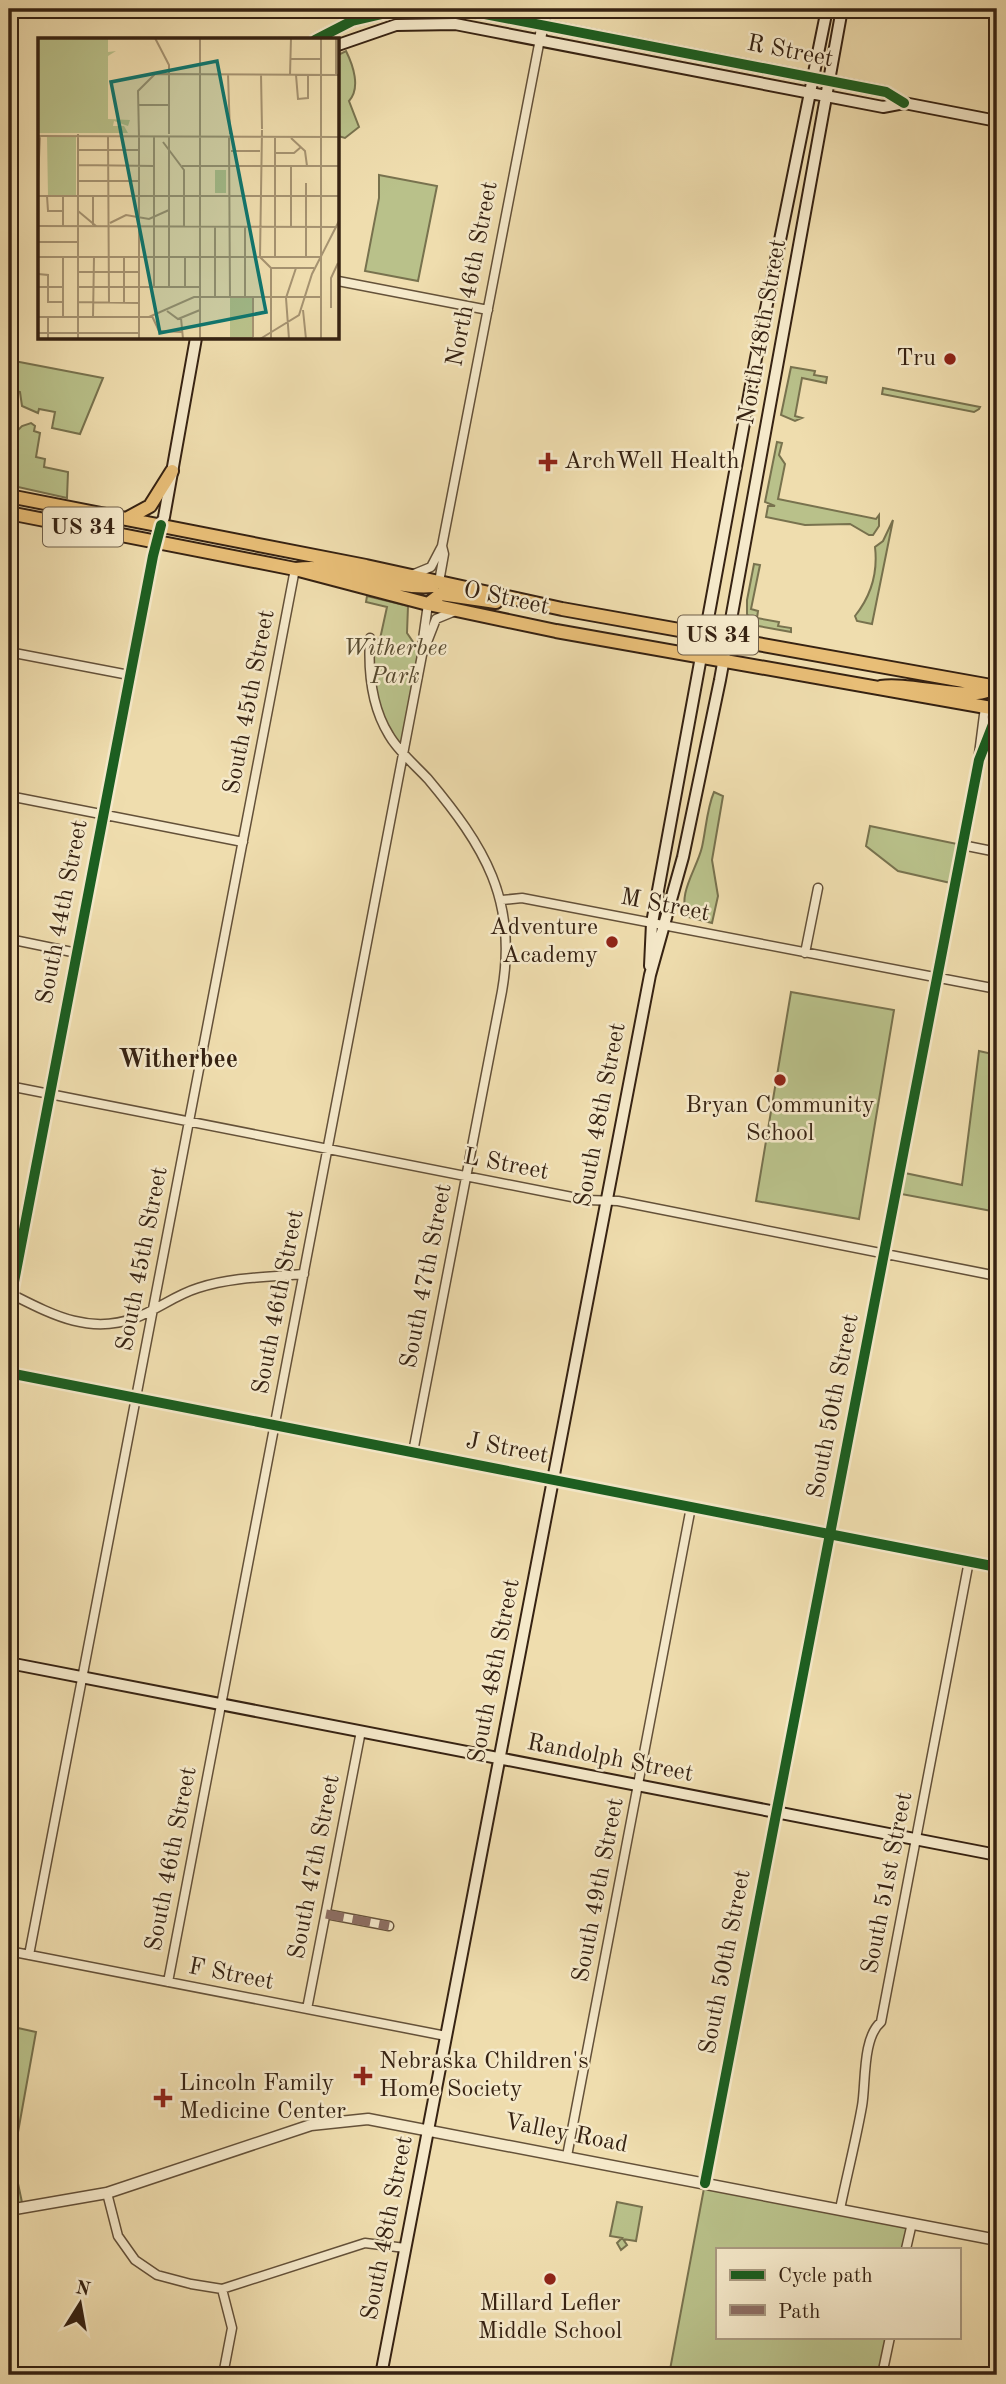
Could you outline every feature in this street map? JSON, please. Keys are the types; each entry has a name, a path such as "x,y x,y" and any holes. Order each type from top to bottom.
{"main road":[{"path":"319,38 352,22 404,9"},
{"name":"R Street","path":"459,9 886,92 905,103 997,121"},
{"name":"North 48th Street","path":"704,633 827,9"},
{"name":"North 48th Street","path":"723,663 842,9"},
{"name":"R Street","path":"340,44 380,29 426,22 472,26 883,107 905,103"},
{"name":"South 44th Street","path":"156,542 196,340"},
{"path":"127,519 150,506 172,471"},
{"name":"O Street","path":"9,496 410,575 524,601 728,637 996,691"},
{"name":"O Street","path":"9,513 295,569 460,611 723,663 993,710"},
{"path":"295,569 316,566 417,586 439,582"},
{"path":"428,604 441,594 486,601 524,601"},
{"name":"South 48th Street","path":"650,975 652,923 704,633"},
{"name":"South 48th Street","path":"381,2375 650,975 686,845 723,663"},
{"path":"870,689 897,684 976,694 996,691 993,710"},
{"name":"Randolph Street","path":"9,1663 997,1855"}],"street":[{"name":"North 46th Street","path":"410,575 428,570 442,546 546,9"},
{"path":"340,281 488,310"},
{"name":"South 44th Street","path":"9,1308 156,542"},
{"name":"North 46th Street","path":"439,582 444,555 442,546"},
{"name":"South 45th Street","path":"29,1955 295,569"},
{"name":"South 46th Street","path":"168,1982 422,655 428,604"},
{"name":"South 46th Street","path":"422,655 436,619 448,612 460,611"},
{"path":"370,638 369,670 376,704 389,736 470,830 485,857 502,900"},
{"path":"9,652 130,676"},
{"path":"996,691 997,671"},
{"name":"South 50th Street","path":"705,2183 962,845 979,760 993,710"},
{"name":"South 50th Street","path":"979,760 993,710"},
{"path":"9,796 243,842"},
{"path":"962,845 997,852"},
{"path":"805,953 818,888"},
{"name":"M Street","path":"502,900 522,898 997,989"},
{"name":"South 47th Street","path":"413,1452 505,974 506,938 502,900"},
{"path":"9,940 77,953"},
{"name":"L Street","path":"9,1086 587,1200 606,1201 997,1276"},
{"path":"10,1294 64,1319 87,1325 121,1321 211,1284 304,1274"},
{"name":"J Street","path":"9,1373 997,1567"},
{"name":"South 49th Street","path":"567,2156 691,1507"},
{"name":"South 51st Street","path":"840,2209 862,2104 866,2063 873,2032 881,2022 969,1561"},
{"name":"South 47th Street","path":"307,2009 361,1731"},
{"path":"326,1914 389,1926"},
{"name":"F Street","path":"9,1951 446,2036"},
{"name":"Valley Road","path":"9,2210 107,2193 322,2122 368,2119 997,2240"},
{"path":"107,2193 118,2236 135,2260 164,2278 222,2289 359,2244 371,2242 405,2248"},
{"path":"906,2248 912,2223"},
{"path":"222,2289 232,2328 223,2375"},
{"path":"882,2375 890,2338"},
{"path":"9,2371 17,2375"}],"green space":[{"path":"346,51 353,70 355,90 349,101 359,127 345,138 340,137 340,54"},
{"path":"379,175 437,186 418,281 365,271 379,198"},
{"path":"9,360 103,378 80,434 52,428 55,412 39,409 38,413 22,406 20,392 13,390 15,381 9,379"},
{"path":"791,367 815,371 814,375 827,377 826,383 802,378 795,416 802,418 795,421 781,415"},
{"path":"883,388 980,407 974,412 882,394"},
{"path":"31,423 35,426 34,431 40,433 36,457 45,459 44,467 68,472 67,498 9,485 12,436 22,426"},
{"path":"777,442 782,443 779,455 785,464 778,499 876,519 879,515 879,526 873,535 850,524 805,525 766,517 768,506 775,506 765,502"},
{"path":"893,520 872,624 857,621 855,616 872,584 875,547 883,541"},
{"path":"754,564 760,565 751,609 758,611 757,618 779,622 778,626 791,628 791,632 753,625 747,614"},
{"name":"Witherbee Park","path":"367,596 408,606 407,633 422,655 403,752 378,711 370,638 380,639 387,607 366,602"},
{"path":"714,792 723,796 712,860 718,896 712,923 688,917 684,900 702,847"},
{"path":"870,826 962,845 955,884 898,871 866,846"},
{"path":"791,992 894,1010 859,1219 756,1201"},
{"path":"979,1051 997,1055 997,1212 896,1193 900,1172 962,1185"},
{"path":"9,2026 36,2032 13,2160 23,2207 15,2209 9,2182"},
{"path":"705,2183 912,2223 906,2248 716,2248 716,2338 890,2338 882,2375 669,2375"},
{"path":"617,2202 642,2207 636,2241 623,2239 627,2245 621,2250 617,2243 622,2238 610,2236"}],"marked path":[{"path":"326,1914 389,1926"}],"cycle path":[{"path":"319,38 352,21 404,9"},
{"path":"459,9 886,92 904,103"},
{"path":"9,1308 161,525"},
{"path":"705,2183 979,760 997,714"},
{"path":"9,1373 997,1567"}],"place":[{"name":"Tru","path":"950,359"},
{"name":"ArchWell Health","path":"548,462"},
{"name":"Adventure Academy","path":"612,942"},
{"name":"Bryan Community School","path":"780,1080"},
{"name":"Nebraska Children's Home Society","path":"363,2076"},
{"name":"Lincoln Family Medicine Center","path":"163,2098"},
{"name":"Millard Lefler Middle School","path":"550,2279"}],"district":[{"name":"Witherbee","path":"178,1060"}]}
